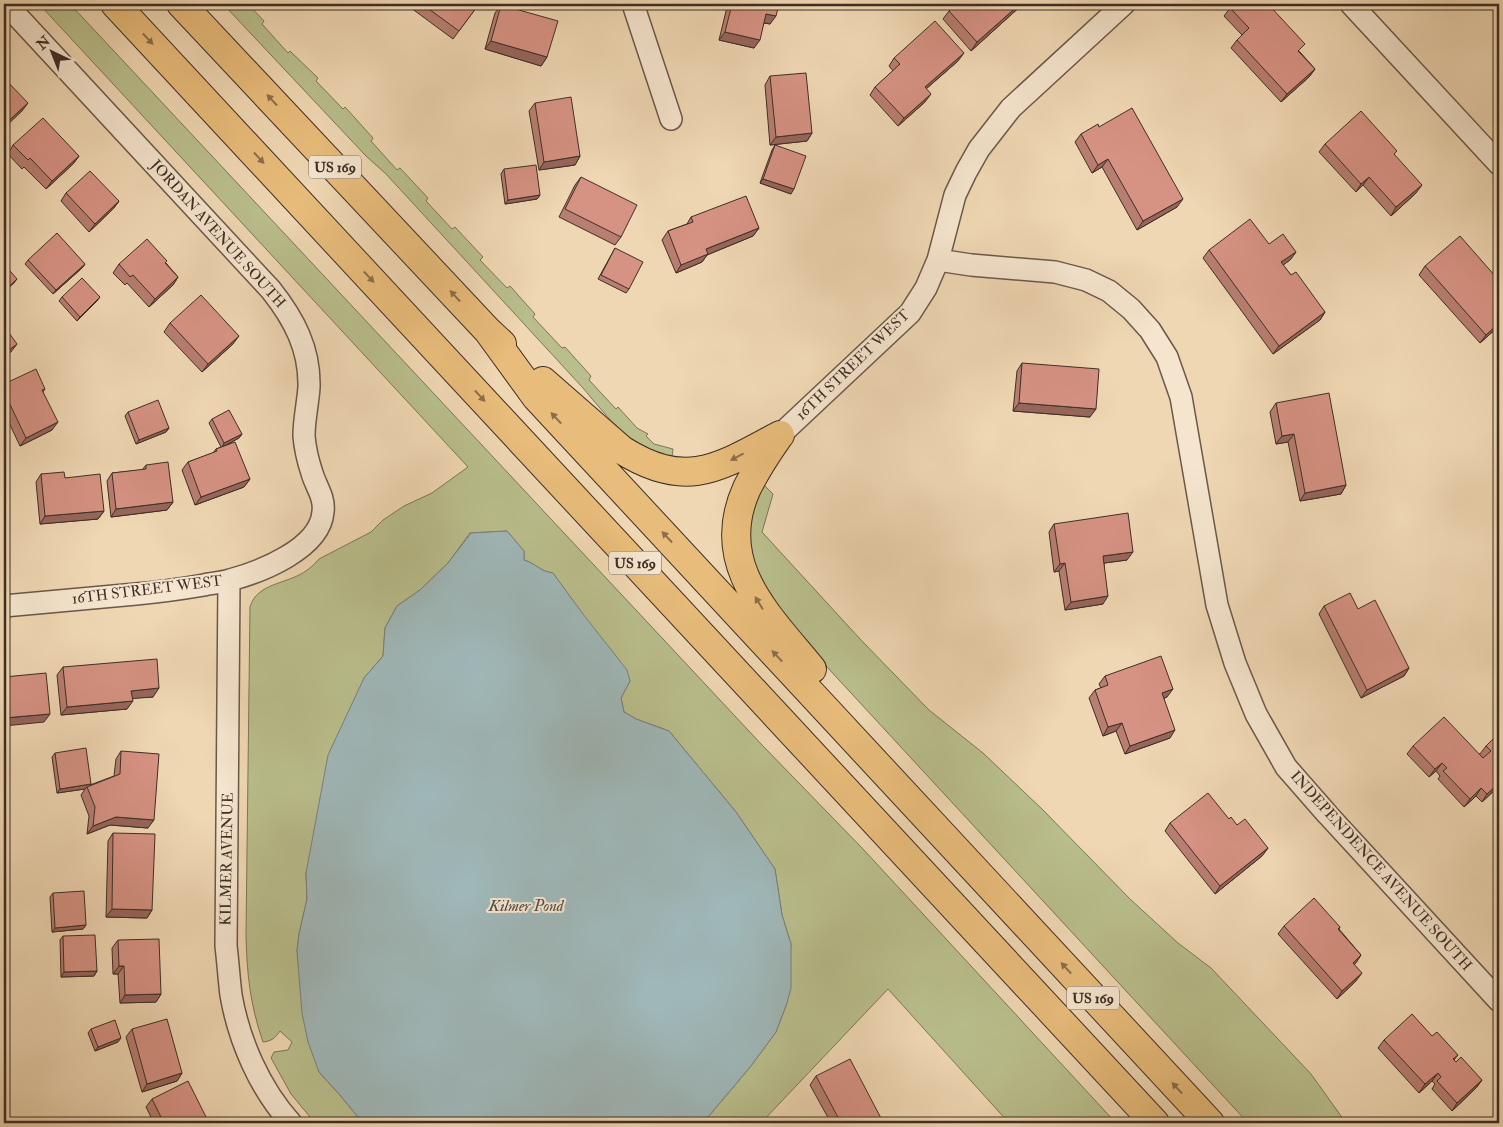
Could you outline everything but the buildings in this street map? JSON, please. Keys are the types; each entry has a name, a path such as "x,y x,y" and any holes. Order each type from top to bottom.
{"highway":[{"name":"US 169","path":"115,4 1155,1123"},
{"name":"US 169","path":"181,4 488,331 536,397 1210,1123"},
{"path":"488,331 606,437 636,459 652,466 683,472 721,466 780,434"},
{"path":"780,434 754,474 746,490 739,512 736,550 741,568 762,607 977,872"}],"street":[{"name":"JORDAN AVENUE SOUTH","path":"6,4 158,166 287,310 296,325 308,363 304,437 312,475 322,494 323,512"},
{"path":"633,4 671,119"},
{"name":"16TH STREET WEST","path":"780,434 910,313 926,288 938,260 955,196 966,172 989,135 1011,108 1124,4"},
{"path":"1351,4 1499,164"},
{"name":"INDEPENDENCE AVENUE SOUTH","path":"938,260 971,265 1055,272 1086,280 1109,291 1131,309 1150,330 1167,357 1181,397 1217,606 1235,663 1256,714 1286,767 1499,1001"},
{"name":"16TH STREET WEST","path":"4,606 169,591 229,581 275,563 300,549 313,535 323,512"},
{"name":"KILMER AVENUE","path":"229,581 226,946 230,988 242,1034 254,1067 270,1096 291,1123"}],"green space":[{"path":"39,4 70,4 762,745 863,849 1116,1123 1009,1123 888,989 761,1123 703,1123 751,1066 776,1032 787,1003 791,944 782,915 775,869 736,812 669,731 636,719 624,712 621,698 630,681 553,573 544,571 524,560 524,551 507,531 470,533 448,563 420,590 397,606 385,628 383,656 364,678 306,873 307,899 297,951 319,1072 363,1123 315,1123 291,1094 271,1058 274,1052 288,1050 292,1042 280,1031 273,1039 263,1042 250,989 246,935 250,607 257,594 263,590 303,573 319,559 371,532 383,520 404,506 432,493 468,467"},
{"path":"223,4 248,4 264,21 262,24 288,53 290,51 318,78 316,81 343,109 345,107 373,138 371,141 397,170 400,168 428,198 426,201 452,229 455,227 483,257 480,260 507,288 510,286 535,314 533,317 562,348 565,347 591,376 589,380 616,409 618,407 637,428 648,434 646,436 654,444 673,449 672,457 643,446 622,431 612,421 386,174 366,156"},
{"path":"764,485 773,494 762,532 861,640 929,710 983,753 1042,809 1130,899 1178,943 1211,968 1311,1074 1346,1123 1248,1123 791,628 766,599 748,548 750,519"}],"water":[{"name":"Kilmer Pond","path":"507,531 524,551 524,560 544,571 553,573 627,670 630,681 621,698 624,712 636,719 669,731 736,812 775,869 782,915 791,944 791,988 787,1003 776,1032 751,1066 703,1123 363,1123 319,1072 308,1042 302,1013 297,951 307,899 306,873 328,755 364,678 383,656 385,628 397,606 420,590 448,563 471,533"}]}
